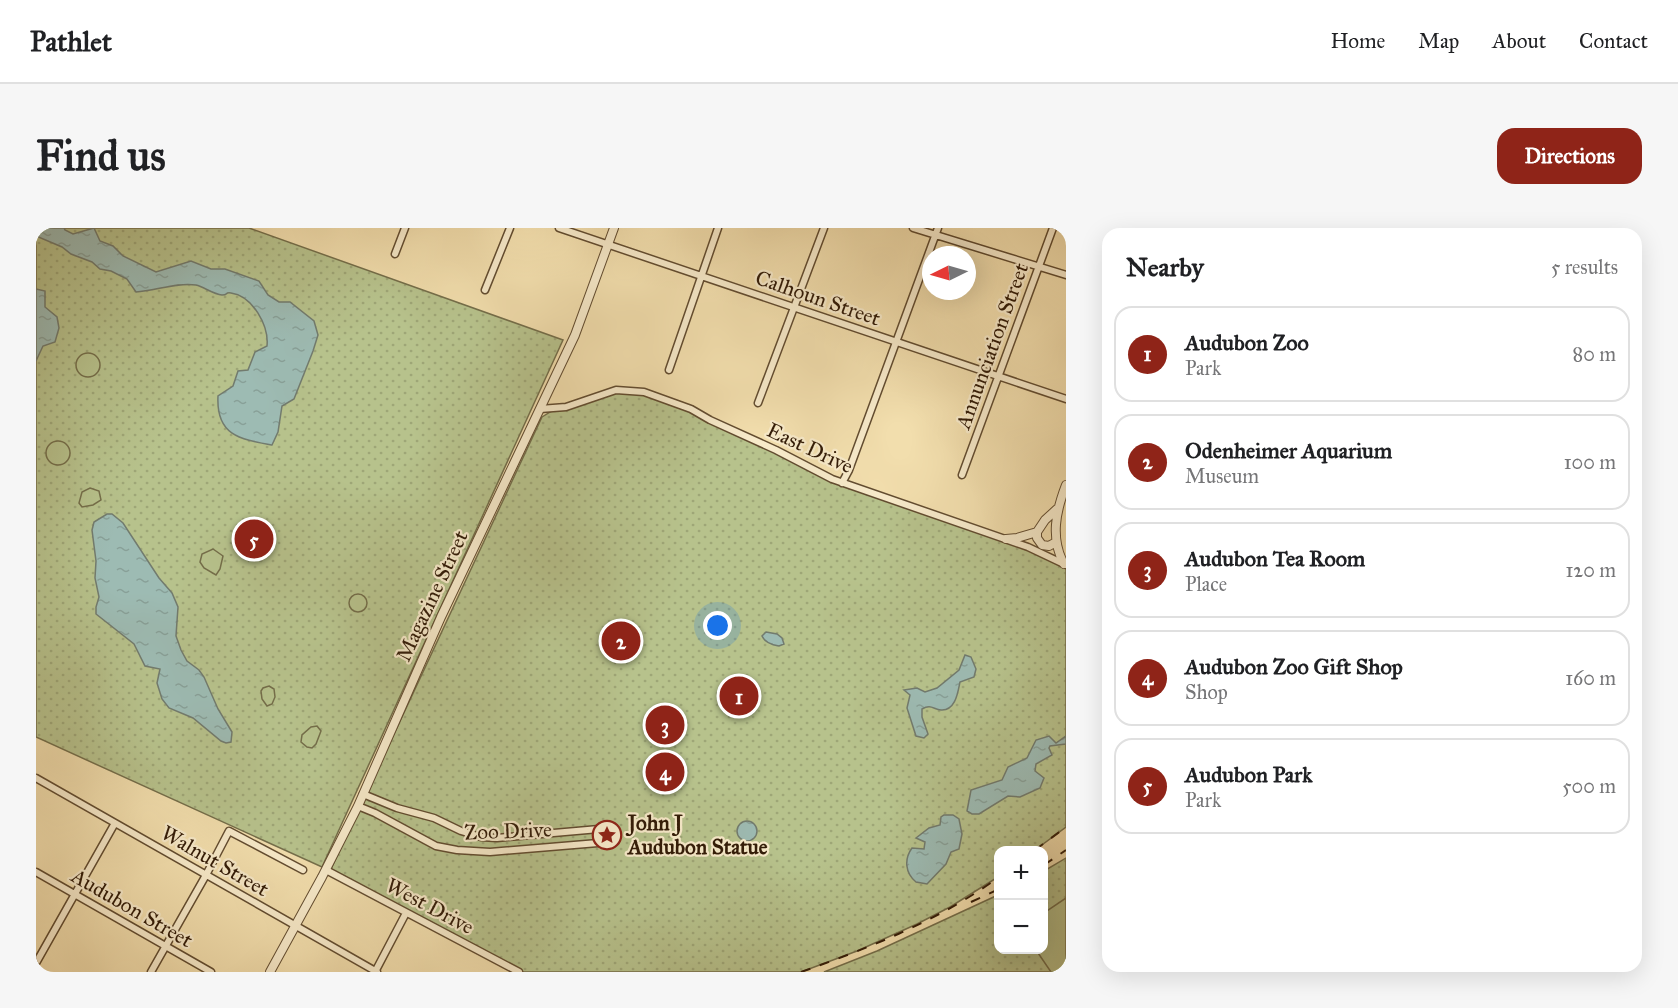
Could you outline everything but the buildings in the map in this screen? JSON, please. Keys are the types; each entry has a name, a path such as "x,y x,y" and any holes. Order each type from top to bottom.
{"street":[{"path":"395,254 405,228"},
{"path":"485,290 510,228"},
{"name":"Calhoun Street","path":"559,228 1066,399"},
{"name":"Magazine Street","path":"270,972 358,806 441,617 575,335 614,228"},
{"path":"669,370 718,228"},
{"path":"758,403 824,228"},
{"path":"913,228 937,232 1066,275"},
{"name":"Annunciation Street","path":"962,475 1053,228"},
{"path":"842,483 849,470 937,232"},
{"name":"East Drive","path":"540,409 566,407 616,390 644,392 691,409 842,483 1006,539 1065,564"},
{"path":"1065,564 1056,542 1057,509 1066,485"},
{"path":"1056,542 1049,546 1042,545 1037,538 1037,532 1045,520 1057,509"},
{"path":"1006,539 1037,532"},
{"name":"Walnut Street","path":"36,778 376,972"},
{"name":"Zoo Drive","path":"363,794 481,837 497,838 598,829"},
{"name":"Zoo Drive","path":"358,806 436,846 457,850 490,852 598,843"},
{"path":"36,963 116,824"},
{"path":"151,972 229,831 303,870"},
{"name":"West Drive","path":"326,870 519,972"},
{"name":"Audubon Street","path":"36,873 211,972"},
{"path":"376,972 406,913"}],"green space":[{"path":"36,228 249,228 563,340 322,867 36,737"},
{"path":"88,353 93,354 99,360 99,370 93,376 88,377 83,376 77,370 76,365 77,360 83,354"},
{"path":"631,390 665,399 842,483 954,521 1066,565 1066,827 1040,846 994,846 994,880 917,924 857,951 801,972 519,972 458,941 331,869 542,417 563,406 597,396"},
{"path":"58,441 66,445 70,453 66,461 58,465 50,461 46,453 50,445"},
{"path":"90,488 99,491 101,500 93,505 82,507 79,503 82,492"},
{"path":"213,549 223,556 216,575 204,568 200,562 202,554"},
{"path":"358,594 364,597 367,603 364,609 358,612 352,609 349,603 352,597"},
{"path":"269,686 274,689 275,697 272,704 267,706 262,699 261,691"},
{"path":"317,726 321,731 316,744 312,748 307,747 301,742 302,735 311,727"},
{"path":"1066,858 1066,972 824,972 877,951 994,897 994,954 1048,954 1048,869"},
{"path":"1066,898 1066,972 1051,972 1039,954 1048,954 1048,910"}],"water":[{"path":"36,228 64,228 73,234 94,228 100,241 113,246 123,256 156,272 191,261 211,269 225,269 259,281 268,295 279,302 290,302 314,321 318,335 313,351 294,399 282,406 278,432 272,445 249,440 232,433 221,419 218,409 218,396 233,386 238,371 248,370 255,352 267,346 262,321 253,306 239,295 219,294 189,284 136,292 127,279 111,271 100,269 92,262 36,236"},
{"path":"36,289 45,291 45,307 57,317 59,328 55,342 43,346 36,361"},
{"path":"107,514 112,514 123,523 159,578 172,593 178,607 176,636 181,650 187,661 204,677 218,709 232,732 231,742 221,741 193,718 169,708 162,699 157,683 160,669 145,666 134,644 96,614 99,597 95,578 96,561 92,530 94,522"},
{"path":"766,632 777,634 782,638 784,644 779,646 767,642 762,636"},
{"path":"965,655 971,657 976,669 974,677 960,682 955,700 950,707 941,710 930,707 922,709 922,717 928,734 924,738 916,736 907,708 910,695 904,690 917,688 925,692 937,688 959,670"},
{"path":"1049,736 1056,743 1066,736 1066,744 1050,746 1052,755 1036,764 1035,771 1044,778 1040,788 1020,797 1008,796 979,814 967,811 971,790 1002,780 1008,767 1027,758 1036,740"},
{"path":"953,815 959,819 962,834 959,849 951,852 946,864 927,884 916,882 908,870 909,852 912,848 924,849 925,842 916,838 929,828 940,825 941,817"},
{"path":"747,821 754,824 757,831 754,838 747,841 740,838 737,831 740,824"}],"railway":[{"path":"1040,846 1066,827"},
{"path":"1048,862 1066,850"},
{"path":"801,972 903,932 953,907 994,880"},
{"path":"971,902 994,891"}],"place":[{"name":"Audubon Park","path":"254,539"},
{"name":"Odenheimer Aquarium","path":"621,641"},
{"name":"Audubon Zoo","path":"739,696"},
{"name":"Audubon Tea Room","path":"665,725"},
{"name":"Audubon Zoo Gift Shop","path":"665,772"},
{"name":"John J Audubon Statue","path":"607,835"}]}
